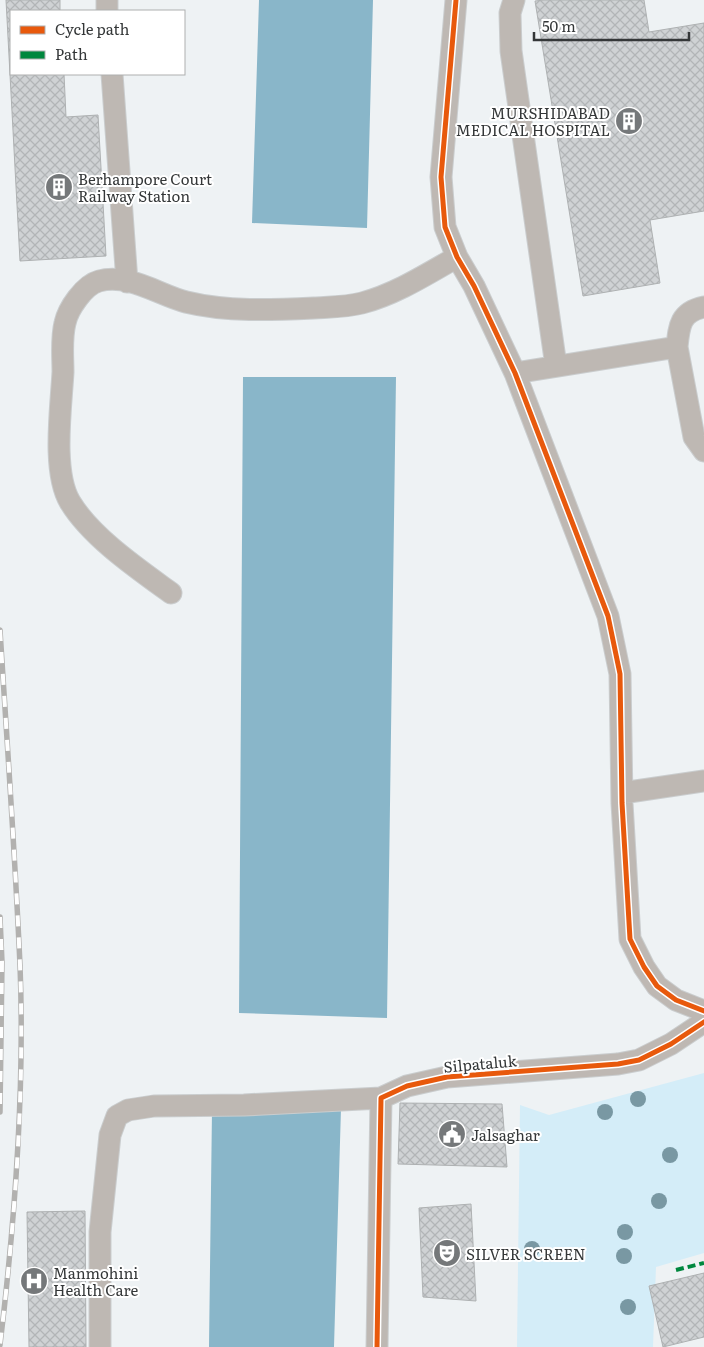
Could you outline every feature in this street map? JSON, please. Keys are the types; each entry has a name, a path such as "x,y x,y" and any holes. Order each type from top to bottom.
{"street":[{"path":"456,0 441,177 445,228 515,373 608,616 620,674 622,793 630,939 644,967 657,986 676,1000 704,1011"},
{"path":"514,0 510,13 510,51 556,366"},
{"path":"112,75 127,282"},
{"path":"171,593 100,537 80,517 63,488 60,456 64,324 73,304 87,288 105,280 142,285 184,301 210,307 280,310 330,307 361,303 390,293 458,258"},
{"path":"704,307 686,315 681,321 677,348 694,437 704,451"},
{"path":"515,373 677,348"},
{"path":"622,793 704,781"},
{"name":"Silpataluk","path":"381,1098 407,1086 447,1077 618,1064 640,1060 671,1044 704,1022"},
{"path":"100,1347 100,1232 110,1134 117,1116 128,1110 154,1106 244,1105 381,1098 378,1347"}],"shaded area":[{"path":"704,1073 704,1253 656,1267 653,1347 517,1347 520,1105 549,1115"}],"water":[{"path":"259,0 373,0 367,228 252,223"},
{"path":"243,377 396,377 387,1018 239,1013"},
{"path":"341,1108 334,1347 209,1347 212,1110"}],"building":[{"name":"Berhampore Court Railway Station","path":"6,0 60,0 60,10 10,10 10,75"},
{"name":"MURSHIDABAD MEDICAL HOSPITAL","path":"644,0 649,32 704,23 704,211 650,220 660,283 583,296 535,1"},
{"name":"Berhampore Court Railway Station","path":"10,75 64,75 66,117 98,115 106,256 20,261"},
{"name":"Jalsaghar","path":"400,1103 502,1104 507,1167 398,1164"},
{"name":"SILVER SCREEN","path":"471,1204 476,1301 423,1297 419,1208"},
{"path":"85,1211 86,1347 29,1347 27,1212"},
{"path":"704,1273 704,1337 663,1347 649,1286"}],"railway":[{"path":"0,630 16,881 21,1013 18,1156 0,1345"},
{"path":"0,917 2,962 0,1112"}],"marked path":[{"path":"676,1270 704,1263"}],"cycle path":[{"path":"456,0 441,177 445,227 457,257 474,286 515,373 608,616 620,674 622,803 630,939 644,967 657,986 676,1000 704,1011"},
{"path":"377,1347 381,1098 407,1086 447,1077 618,1064 639,1060 671,1044 704,1022"}],"place":[{"name":"MURSHIDABAD MEDICAL HOSPITAL","path":"629,121"},
{"name":"Berhampore Court Railway Station","path":"59,187"},
{"name":"Jalsaghar","path":"452,1134"},
{"name":"SILVER SCREEN","path":"447,1253"},
{"name":"Manmohini Health Care","path":"34,1281"}]}
